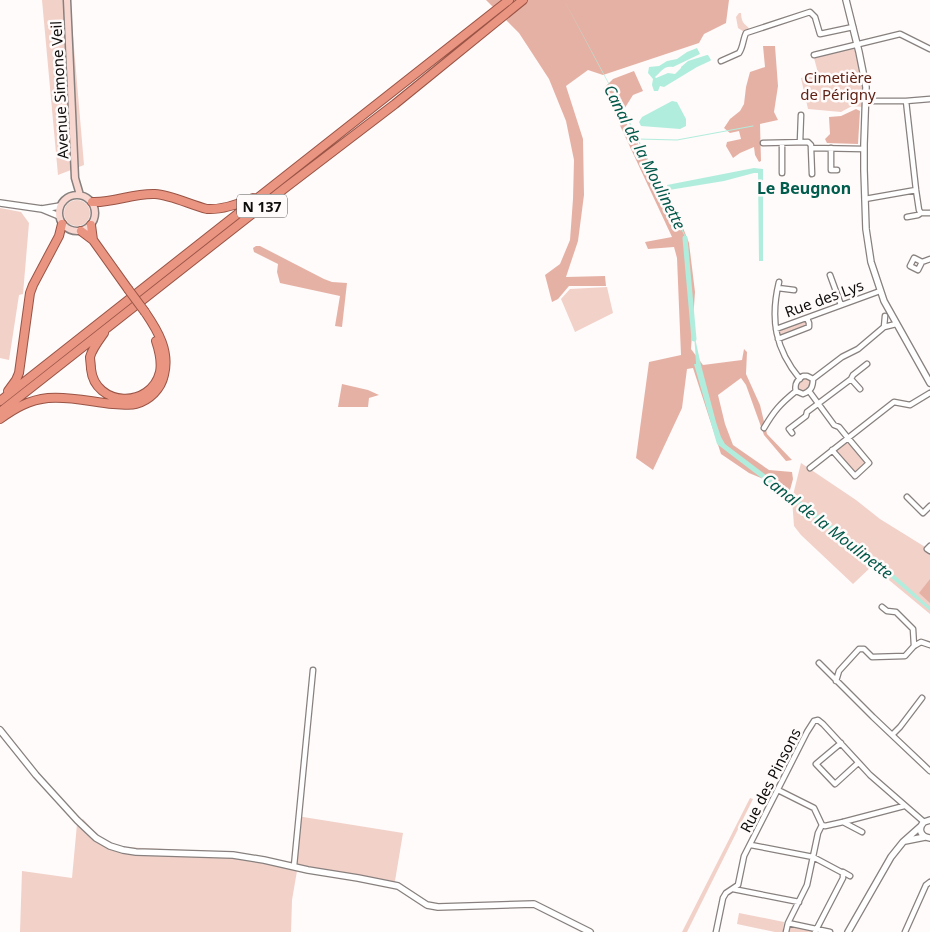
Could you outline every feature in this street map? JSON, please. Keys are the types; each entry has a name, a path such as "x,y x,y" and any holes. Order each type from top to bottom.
{"highway":[{"name":"N 137","path":"0,400 509,0"},
{"name":"N 137","path":"0,412 395,104 523,0"},
{"path":"92,202 108,202 138,195 156,194 202,208 214,209 237,204 264,193"},
{"path":"0,400 19,374 30,293 59,236 61,220"},
{"path":"91,225 93,240"},
{"path":"0,419 14,409 31,401 48,398 67,398 126,405 136,404 157,391 163,381 167,360 163,343 156,327 93,240 81,231"},
{"path":"107,328 90,357 91,372 101,390 110,396 124,399 133,398 144,394 152,388 160,370 161,361 158,346 147,315"}],"main road":[{"name":"Avenue Simone Veil","path":"67,0 75,178 80,195"},
{"name":"Avenue Simone Veil","path":"71,196 75,178"},
{"path":"80,195 86,196 92,202 95,208 95,219 87,229 81,231 71,230 61,220 60,206 62,202 71,196 80,195"}],"street":[{"path":"846,0 865,75 865,199 868,248 871,262 884,301 930,382"},
{"path":"721,61 741,51 746,33 810,12 815,17 820,34 852,26"},
{"path":"814,54 900,34 930,49"},
{"path":"866,101 930,99"},
{"path":"906,101 916,190 921,213"},
{"path":"800,142 801,115"},
{"path":"763,143 808,142 811,145 812,174"},
{"path":"782,143 782,174"},
{"path":"811,148 864,149"},
{"path":"831,148 831,170 837,170"},
{"path":"865,199 916,190"},
{"path":"0,203 42,209 60,206"},
{"path":"42,209 61,220"},
{"path":"907,217 921,213 930,213"},
{"path":"922,262 930,259"},
{"path":"830,275 841,304"},
{"path":"794,290 779,285 774,316 778,339 788,363 800,379"},
{"name":"Rue des Lys","path":"776,328 880,291"},
{"path":"884,327 885,316"},
{"path":"778,339 809,327 807,318"},
{"path":"796,391 803,394 809,391 812,387 813,379 842,357 858,348 884,327 896,324"},
{"path":"792,433 789,429 806,416 807,412 867,364"},
{"path":"764,428 774,411 796,391 796,384 803,376 813,379"},
{"path":"851,378 860,389"},
{"path":"809,391 834,424 839,427 869,463 854,476 832,450"},
{"path":"810,468 894,402 910,406 930,393"},
{"path":"907,497 923,513 930,506"},
{"path":"882,607 887,611 896,612 913,629 914,646"},
{"path":"836,681 839,672 859,649 864,649 872,657 905,656 914,646 921,642 930,646"},
{"path":"819,663 930,771"},
{"path":"294,866 314,670"},
{"path":"892,735 922,698"},
{"name":"Rue des Pinsons","path":"738,885 744,856 814,721 818,720 823,724 870,776 925,823"},
{"path":"0,730 36,775 77,820 96,838 110,846 136,852 233,855 294,866 398,886 427,905 438,907 534,904 590,932"},
{"path":"840,743 816,764 835,784 858,763"},
{"path":"778,790 814,808 822,825"},
{"path":"822,825 849,822 904,806"},
{"path":"849,822 862,832"},
{"path":"925,823 921,832 928,838"},
{"path":"848,932 891,857 903,842 925,823"},
{"path":"786,932 788,923 808,885 818,833 822,825"},
{"path":"903,842 928,838"},
{"path":"751,845 813,857 845,875 816,931"},
{"path":"905,932 926,885 930,882"},
{"path":"716,932 723,898 726,893 738,885 741,891"},
{"path":"732,889 799,902"},
{"path":"788,923 816,931 830,932"}],"green space":[{"path":"42,0 70,0 84,165 58,175"},
{"path":"741,13 743,22 751,31 746,33 738,28 736,17"},
{"name":"Cimetière de Périgny","path":"854,47 863,83 863,107 852,106 841,112 808,109 801,78 818,73 814,58"},
{"path":"77,200 86,204 90,213 86,222 77,226 68,222 64,213 68,204"},
{"path":"0,208 21,212 29,223 23,294 19,295 9,360 0,358"},
{"path":"607,287 613,313 575,332 561,299 570,289"},
{"path":"807,318 809,327 778,339 776,329"},
{"path":"803,376 813,379 807,392 796,391 796,383"},
{"path":"848,438 869,463 855,476 832,450"},
{"path":"801,463 856,500 880,519 930,550 930,614 872,566 853,584 801,535 794,526 792,499"},
{"path":"750,798 753,799 687,932 682,932"},
{"path":"297,816 403,833 395,881 396,888 297,871 292,900 291,932 20,932 22,871 72,878 77,824 83,819 105,840 122,847 230,852 288,863 293,860"},
{"path":"739,913 784,922 783,932 737,924"},
{"path":"788,923 830,932 786,932"}],"shaded area":[{"path":"486,0 729,0 726,23 704,34 699,43 603,75 588,70 566,86 583,139 584,195 578,241 566,277 605,276 606,286 569,286 558,299 552,302 545,275 560,264 570,240 574,160 566,121 549,79 519,33"},
{"path":"763,46 775,46 778,86 774,112 778,120 760,124 761,161 759,162 755,155 754,147 733,158 726,146 727,142 741,139 739,131 730,133 724,128 744,104 750,72 765,67"},
{"path":"634,71 643,91 633,95 621,114 676,210 689,243 695,292 691,349 703,365 742,360 744,349 747,352 746,374 760,405 767,434 792,460 786,461 764,435 746,385 741,378 718,395 725,424 733,445 769,470 792,472 793,479 790,490 749,473 721,454 693,368 687,369 682,408 653,470 636,458 649,362 681,355 677,258 674,247 648,249 645,242 672,237 603,89 613,79"},
{"path":"856,109 860,111 858,144 827,143 825,139 830,134 829,117 841,116"},
{"path":"260,246 324,279 332,282 347,283 342,327 335,326 340,296 280,283 277,272 278,264 254,252 253,248"},
{"path":"342,384 368,390 379,395 369,398 368,407 338,407"},
{"path":"930,579 930,603 919,593"}],"water":[{"path":"564,0 632,126 686,237 695,338 716,422 725,444 862,548 930,607 930,611 874,563 717,444 694,364 696,364 695,347 685,237 624,113"},
{"path":"697,48 700,54 673,67 665,68 655,77 668,73 675,74 688,61 707,55 711,60 664,87 660,86 658,91 654,91 653,79 648,73 649,67 659,66 667,61 677,59"},
{"path":"672,101 677,102 686,119 686,126 680,129 641,126 639,122 642,117"},
{"path":"754,168 763,169 763,261 759,261 758,173 669,190 667,185"}],"waterway":[{"path":"638,139 677,140 753,126"},
{"name":"Canal de la Moulinette","path":"685,238 694,339"}],"district":[{"name":"Le Beugnon","path":"804,188"}]}
